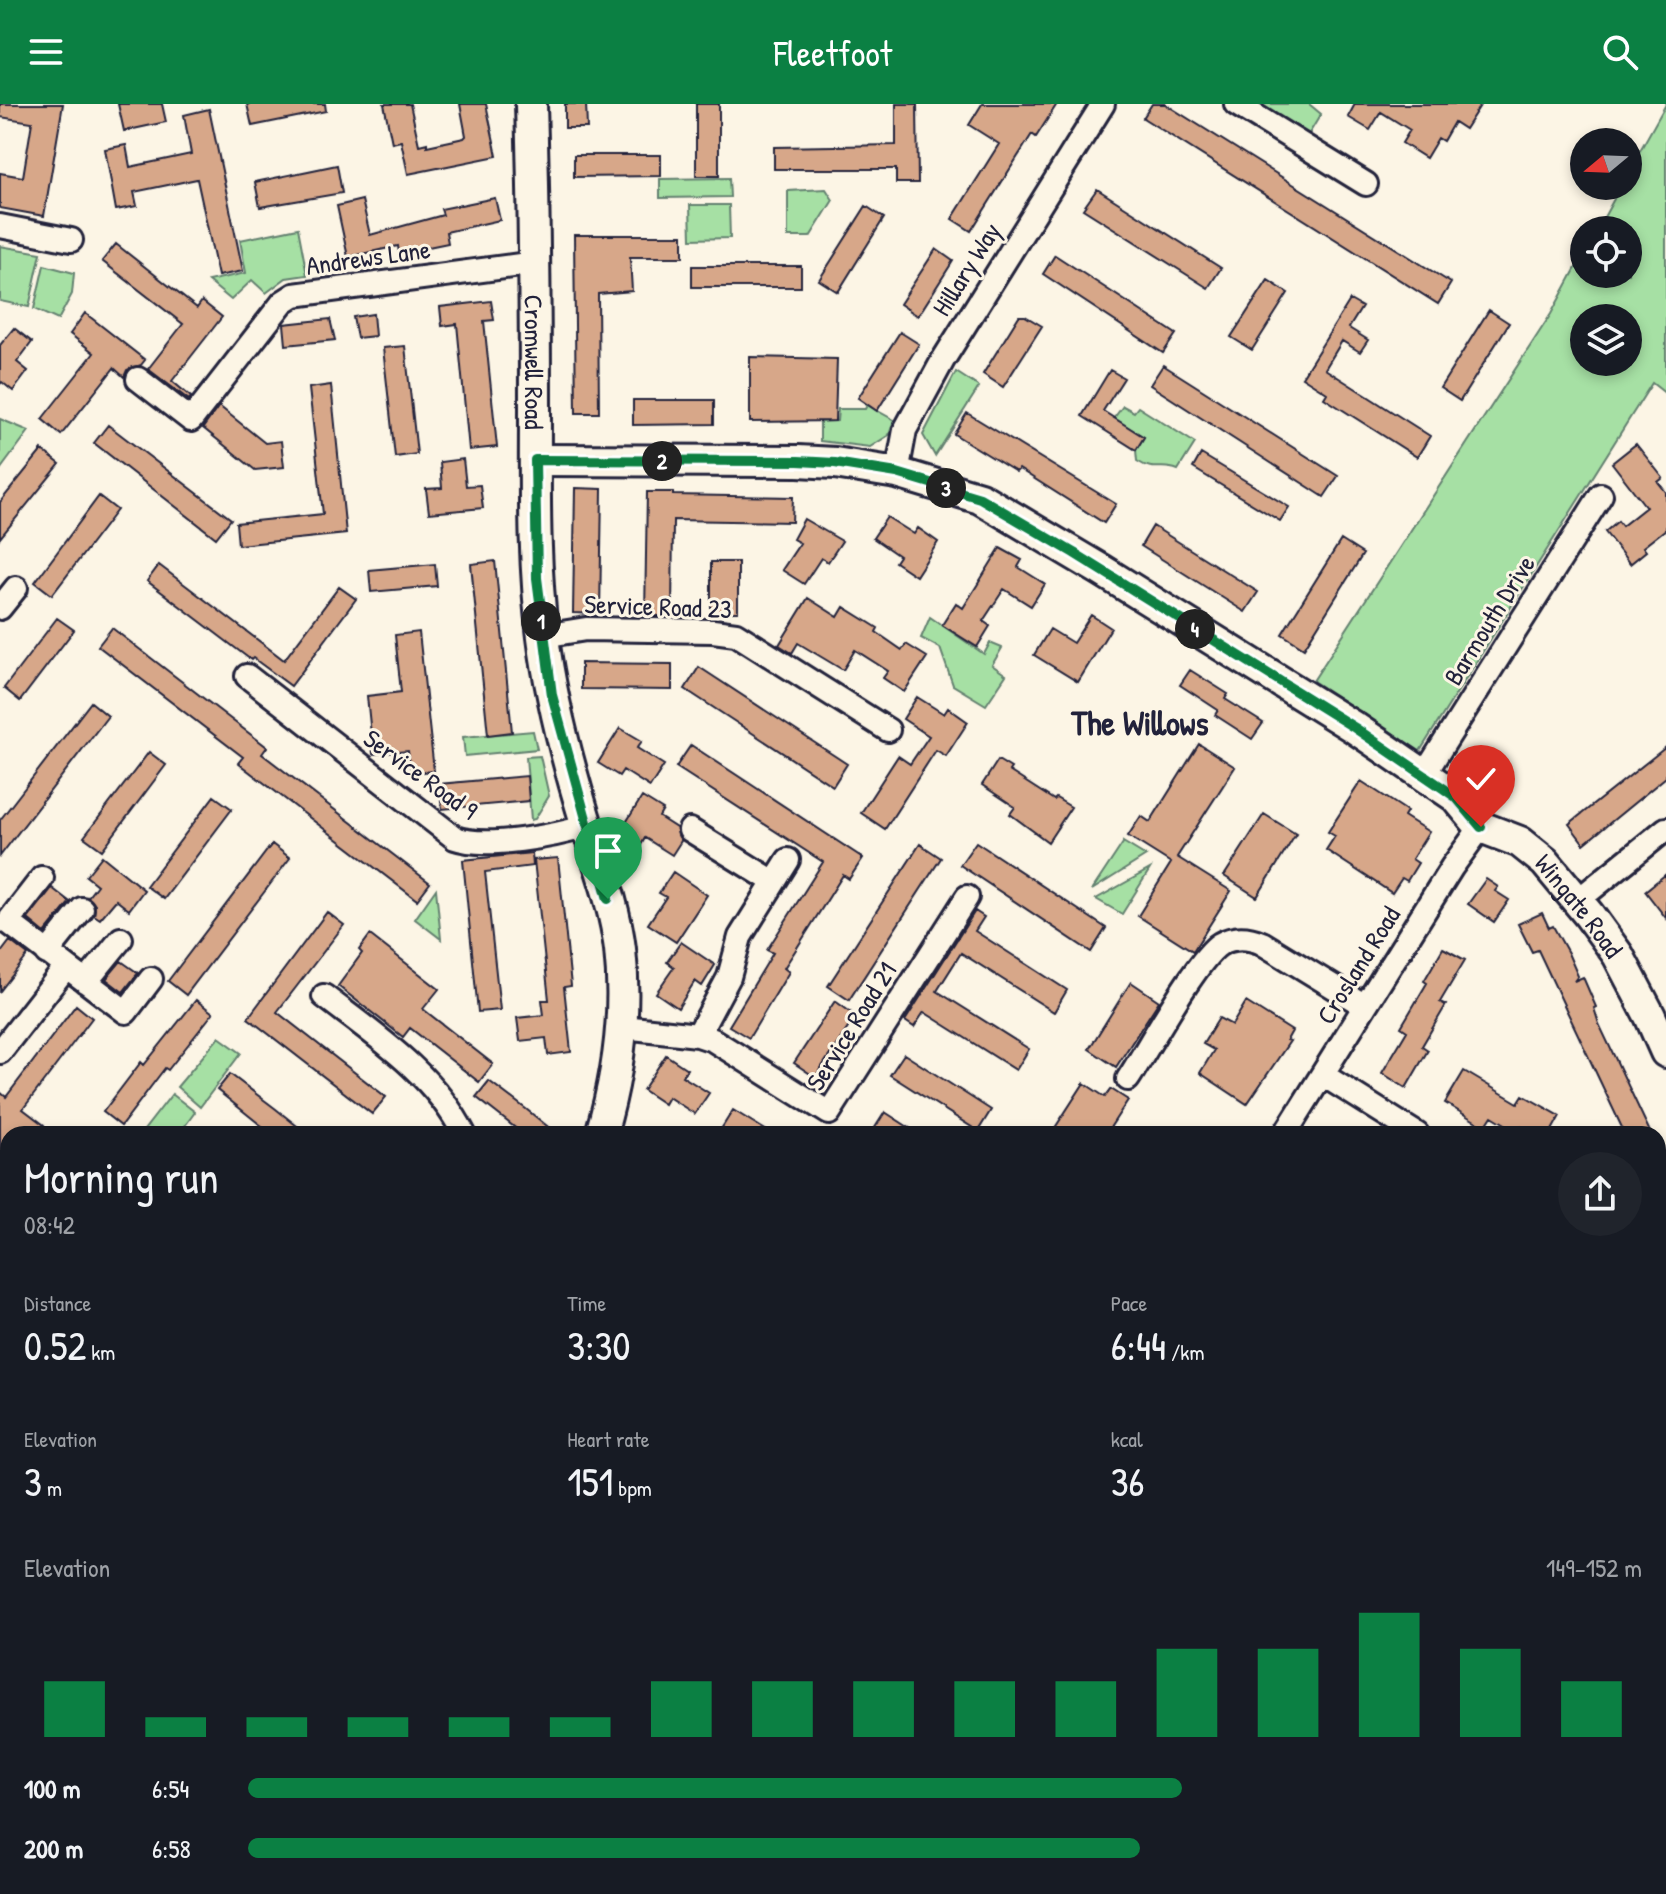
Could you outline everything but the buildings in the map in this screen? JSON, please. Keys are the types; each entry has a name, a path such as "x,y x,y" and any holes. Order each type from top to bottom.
{"street":[{"name":"Cromwell Road","path":"531,104 535,263 535,531 543,636 553,698 619,945 623,1027 612,1098 603,1126"},
{"name":"Hillary Way","path":"897,473 905,430 943,360 1103,104"},
{"path":"1236,104 1366,184"},
{"path":"0,226 71,240"},
{"name":"Andrews Lane","path":"138,379 191,420 283,302 294,295 535,263"},
{"name":"Wingate Road","path":"535,460 835,463 897,473 980,498 1355,728 1456,797 1481,827 1520,842 1545,862 1618,955 1666,1052"},
{"name":"Barmouth Drive","path":"1424,775 1601,495"},
{"path":"0,608 16,588"},
{"name":"Service Road 23","path":"543,636 586,629 736,634 888,730"},
{"name":"Service Road 9","path":"247,676 455,838 468,843 502,840 555,834 587,826"},
{"name":"Crosland Road","path":"1290,1126 1452,867 1481,827"},
{"path":"1577,901 1666,829"},
{"path":"690,830 774,882"},
{"path":"698,1035 729,977 740,937 788,860"},
{"path":"42,878 8,922 126,1012 151,979"},
{"name":"Service Road 21","path":"623,1027 698,1035 729,1049 829,1113 967,897"},
{"path":"47,953 82,909"},
{"path":"1128,1079 1212,950 1222,942 1249,937 1274,949 1365,1006"},
{"path":"86,982 121,939"},
{"path":"0,1052 66,967"},
{"path":"324,996 439,1092 459,1126"},
{"path":"1323,1075 1404,1126"}],"green space":[{"path":"1255,104 1309,104 1321,114 1307,137"},
{"path":"1666,104 1666,394 1652,383 1420,751 1313,681 1551,314 1570,279 1570,288 1642,288 1642,216 1605,216 1613,200 1642,200 1642,147"},
{"path":"729,178 730,197 660,198 660,179"},
{"path":"826,189 833,200 810,237 788,237 788,191"},
{"path":"690,205 729,205 730,238 691,239"},
{"path":"298,228 307,275 286,278 266,293 252,280 231,300 208,281 246,273 240,240"},
{"path":"0,246 41,253 29,307 0,301"},
{"path":"44,265 74,273 72,294 58,320 34,309"},
{"path":"956,372 979,387 935,456 923,435"},
{"path":"867,405 894,420 889,435 870,447 820,441 820,422 837,421 838,409 865,409"},
{"path":"1123,406 1134,412 1138,407 1195,443 1178,470 1137,461 1136,450 1144,437 1114,418"},
{"path":"0,419 29,431 0,470"},
{"path":"930,617 984,654 990,643 1002,648 992,665 1006,675 986,705 953,685 940,648 921,638"},
{"path":"533,731 537,749 465,756 463,737"},
{"path":"540,756 549,796 535,819 531,820 526,757"},
{"path":"1123,843 1146,856 1092,890"},
{"path":"1150,869 1122,914 1096,899"},
{"path":"436,889 441,939 415,919"},
{"path":"219,1037 241,1053 200,1107 177,1087"},
{"path":"172,1094 195,1112 185,1126 147,1126"}],"district":[{"name":"The Willows","path":"1140,723"}],"route":[{"path":"608,899 552,695 537,578 535,460 835,463 897,473 980,498 1355,728 1456,797 1481,827"}]}
